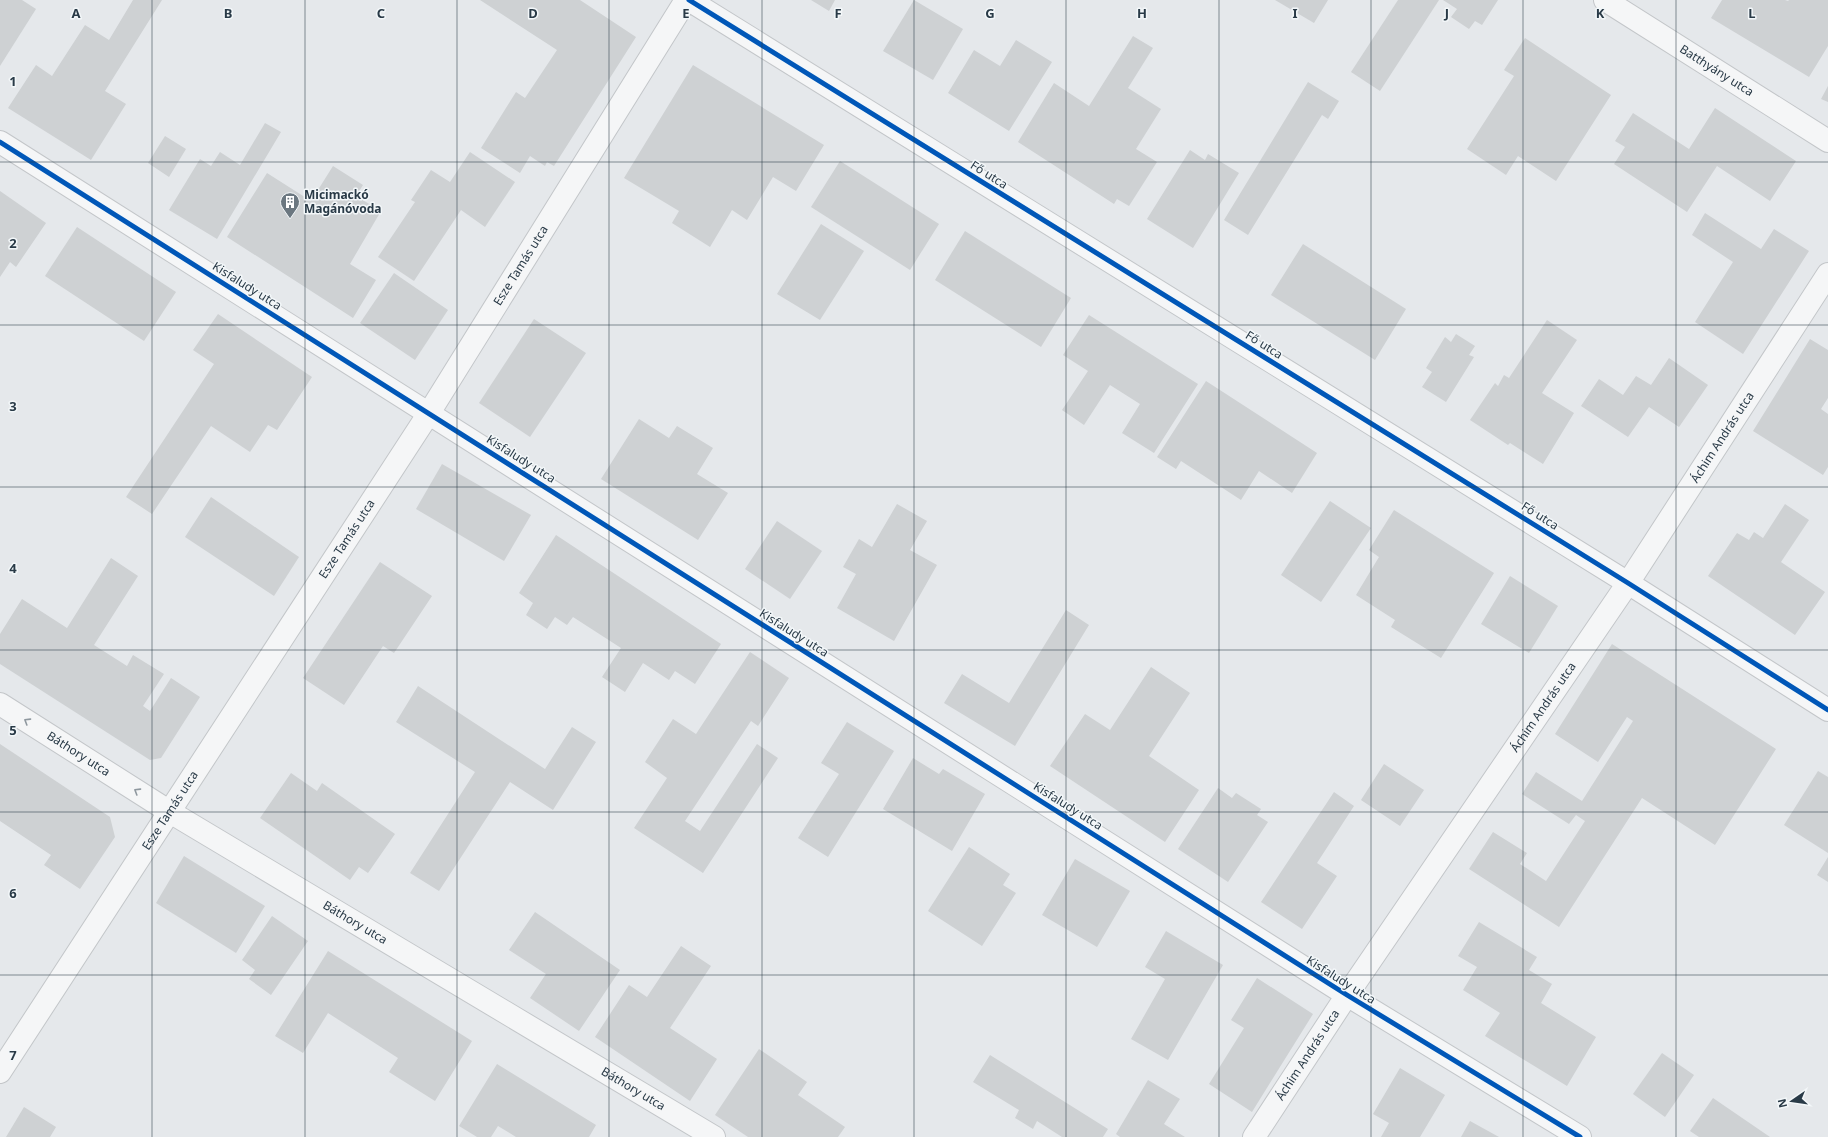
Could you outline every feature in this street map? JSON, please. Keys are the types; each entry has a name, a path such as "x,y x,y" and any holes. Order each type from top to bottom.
{"street":[{"name":"Esze Tamás utca","path":"0,1072 430,413 687,0"},
{"name":"Fő utca","path":"687,0 1628,583 1828,710"},
{"name":"Batthyány utca","path":"1605,0 1828,141"},
{"name":"Kisfaludy utca","path":"0,142 1347,995 1580,1137"},
{"name":"Áchim András utca","path":"1254,1137 1347,995 1628,583 1828,274"},
{"name":"Báthory utca","path":"0,704 170,812 714,1137"}],"building":[{"path":"0,0 22,0 36,9 0,66"},
{"path":"133,0 162,0 105,91 126,104 91,160 8,108 36,65 52,76 85,25 109,40"},
{"path":"480,0 580,0 636,37 554,166 547,162 545,166 530,156 520,173 481,148 516,92 525,98 557,50"},
{"path":"811,0 835,0 829,11"},
{"path":"914,0 963,29 933,80 883,51"},
{"path":"1275,0 1328,0 1314,23"},
{"path":"1398,0 1439,0 1380,91 1351,72"},
{"path":"1443,0 1498,0 1482,25 1475,21 1469,29 1451,17 1457,9"},
{"path":"1722,0 1828,0 1828,46 1809,77 1711,18"},
{"path":"1133,36 1153,48 1128,88 1161,109 1136,149 1157,162 1129,206 1117,199 1114,204 1018,142 1054,83 1089,106"},
{"path":"1525,38 1611,95 1556,181 1518,156 1506,175 1467,149 1514,76 1504,70"},
{"path":"1016,40 1052,62 1009,131 948,93 974,50 1000,66"},
{"path":"693,65 824,145 796,191 773,177 747,220 732,210 710,247 672,223 679,211 624,178"},
{"path":"1308,82 1339,101 1328,119 1322,115 1248,235 1224,220"},
{"path":"1828,86 1828,102 1821,99"},
{"path":"1715,108 1796,161 1770,201 1717,166 1687,212 1614,164 1625,147 1615,141 1633,113 1689,149"},
{"path":"265,123 281,132 217,239 169,210 200,159 211,166 220,152 240,165"},
{"path":"165,136 186,149 169,177 148,163"},
{"path":"1190,150 1205,160 1208,154 1239,173 1193,248 1147,219"},
{"path":"470,152 515,182 485,227 461,210 414,281 378,257 415,202 411,200 431,170 450,182"},
{"path":"840,161 939,224 910,270 811,207"},
{"name":"Micimackó Magánóvoda","path":"333,166 363,185 356,196 381,211 350,264 376,280 353,318 227,237 267,173 311,201"},
{"path":"0,191 46,223 16,267 10,262 0,277"},
{"path":"1705,213 1761,249 1774,229 1809,251 1743,354 1695,322 1733,262 1692,235"},
{"path":"821,224 864,251 820,320 777,294"},
{"path":"77,227 176,292 144,341 45,276"},
{"path":"965,231 1071,298 1041,347 935,280"},
{"path":"1303,244 1406,309 1375,360 1271,295"},
{"path":"394,273 448,310 415,360 360,323"},
{"path":"218,314 312,377 277,430 268,425 250,452 211,426 152,514 126,497 214,364 193,350"},
{"path":"1089,315 1198,384 1154,453 1122,433 1140,404 1110,385 1084,425 1062,410 1088,371 1063,355"},
{"path":"534,319 586,353 530,437 479,403"},
{"path":"1547,320 1577,340 1542,393 1574,413 1543,464 1510,443 1508,445 1470,420 1495,383 1498,386 1504,375 1509,378"},
{"path":"1456,334 1475,346 1469,355 1474,357 1446,402 1422,387 1432,372 1426,368 1445,337 1451,342"},
{"path":"1810,339 1828,350 1828,398 1821,409 1828,414 1828,467 1823,475 1753,431"},
{"path":"1669,358 1708,385 1679,427 1649,407 1628,437 1581,406 1599,379 1623,395 1636,376 1651,385"},
{"path":"1206,381 1317,453 1292,493 1259,471 1241,500 1181,461 1176,469 1157,457"},
{"path":"639,419 669,438 677,426 713,448 697,474 728,493 698,540 601,479"},
{"path":"442,464 531,515 504,561 416,509"},
{"path":"211,497 299,557 274,596 185,537"},
{"path":"1330,501 1371,528 1321,602 1281,575"},
{"path":"897,504 927,521 910,550 937,565 894,641 837,608 856,574 843,567 859,539 872,547"},
{"path":"1785,504 1809,520 1781,562 1825,592 1795,635 1708,576 1737,533 1749,540 1754,532 1763,538"},
{"path":"1394,510 1494,573 1441,658 1391,627 1395,620 1356,595 1379,557 1369,550"},
{"path":"777,521 822,551 790,599 745,569"},
{"path":"556,535 721,644 695,684 675,671 669,680 643,663 625,692 602,677 621,648 573,617 567,625 555,617 547,629 526,615 533,603 519,593"},
{"path":"111,558 138,576 94,645 127,666 133,655 164,674 143,706 150,711 171,678 200,697 161,758 150,760 0,664 0,634 22,599 67,628"},
{"path":"380,562 432,596 394,653 383,646 344,705 303,678"},
{"path":"1510,576 1558,606 1529,653 1481,624"},
{"path":"1066,610 1089,625 1015,746 944,703 962,674 1009,703"},
{"path":"1612,644 1776,749 1715,845 1642,798 1559,927 1469,869 1493,832 1527,853 1520,864 1546,881 1585,821 1576,815 1569,824 1522,794 1536,772 1582,801 1633,721 1627,717 1598,762 1555,734"},
{"path":"750,652 789,678 758,726 751,721 685,821 700,831 757,744 778,758 703,873 634,828 667,778 645,762 673,719 696,734"},
{"path":"1151,667 1190,693 1149,756 1199,790 1165,842 1050,766 1085,714 1110,730"},
{"path":"418,686 545,769 572,727 596,742 553,810 510,782 439,891 410,873 475,772 396,722"},
{"path":"847,722 894,751 828,857 798,838 839,774 821,763"},
{"path":"0,744 110,817 115,837 80,889 44,865 51,855 0,821"},
{"path":"913,758 939,774 943,769 985,794 952,851 883,809"},
{"path":"1384,764 1424,790 1400,826 1361,800"},
{"path":"1818,771 1828,777 1828,853 1784,825"},
{"path":"291,773 317,791 322,783 395,834 368,873 359,867 350,880 260,818"},
{"path":"1218,788 1232,798 1236,793 1261,809 1257,815 1268,822 1228,882 1178,849"},
{"path":"1334,792 1354,806 1317,863 1337,876 1302,929 1261,902"},
{"path":"969,847 1010,874 1003,885 1016,893 982,946 928,911"},
{"path":"184,856 265,906 236,953 156,903"},
{"path":"1828,857 1828,882 1817,875"},
{"path":"1075,859 1130,891 1097,947 1042,915"},
{"path":"535,912 620,970 579,1031 530,998 546,974 509,950"},
{"path":"272,916 308,941 271,995 249,979 255,970 242,960"},
{"path":"1479,922 1537,957 1529,970 1552,984 1541,1003 1596,1037 1567,1086 1485,1036 1500,1013 1463,990 1477,967 1458,956"},
{"path":"1166,931 1223,965 1168,1060 1131,1039 1165,979 1145,967"},
{"path":"681,946 711,966 670,1028 717,1059 690,1101 595,1037 629,985 647,997"},
{"path":"328,951 472,1041 435,1101 389,1072 398,1058 328,1013 303,1053 275,1036"},
{"path":"1257,978 1313,1014 1252,1112 1209,1084 1244,1028 1231,1020"},
{"path":"759,1049 807,1082 798,1095 845,1127 838,1137 748,1137 715,1115"},
{"path":"1662,1053 1694,1075 1665,1117 1633,1094"},
{"path":"990,1055 1108,1129 1103,1137 1062,1137 1037,1121 1033,1129 1015,1118 1019,1110 973,1082"},
{"path":"497,1064 596,1125 589,1137 516,1137 498,1126 491,1137 477,1137 459,1126"},
{"path":"1400,1068 1445,1095 1420,1137 1381,1137 1389,1123 1373,1114"},
{"path":"1148,1080 1180,1099 1164,1124 1185,1137 1120,1137 1116,1134"},
{"path":"1713,1098 1770,1137 1699,1137 1690,1131"},
{"path":"24,1107 56,1127 50,1137 6,1137"},
{"path":"1470,1121 1499,1137 1461,1137"}],"cycle path":[{"path":"689,0 1628,583 1828,710"},
{"path":"0,142 1347,995 1580,1137"}],"place":[{"name":"Micimackó Magánóvoda","path":"290,219"}]}
